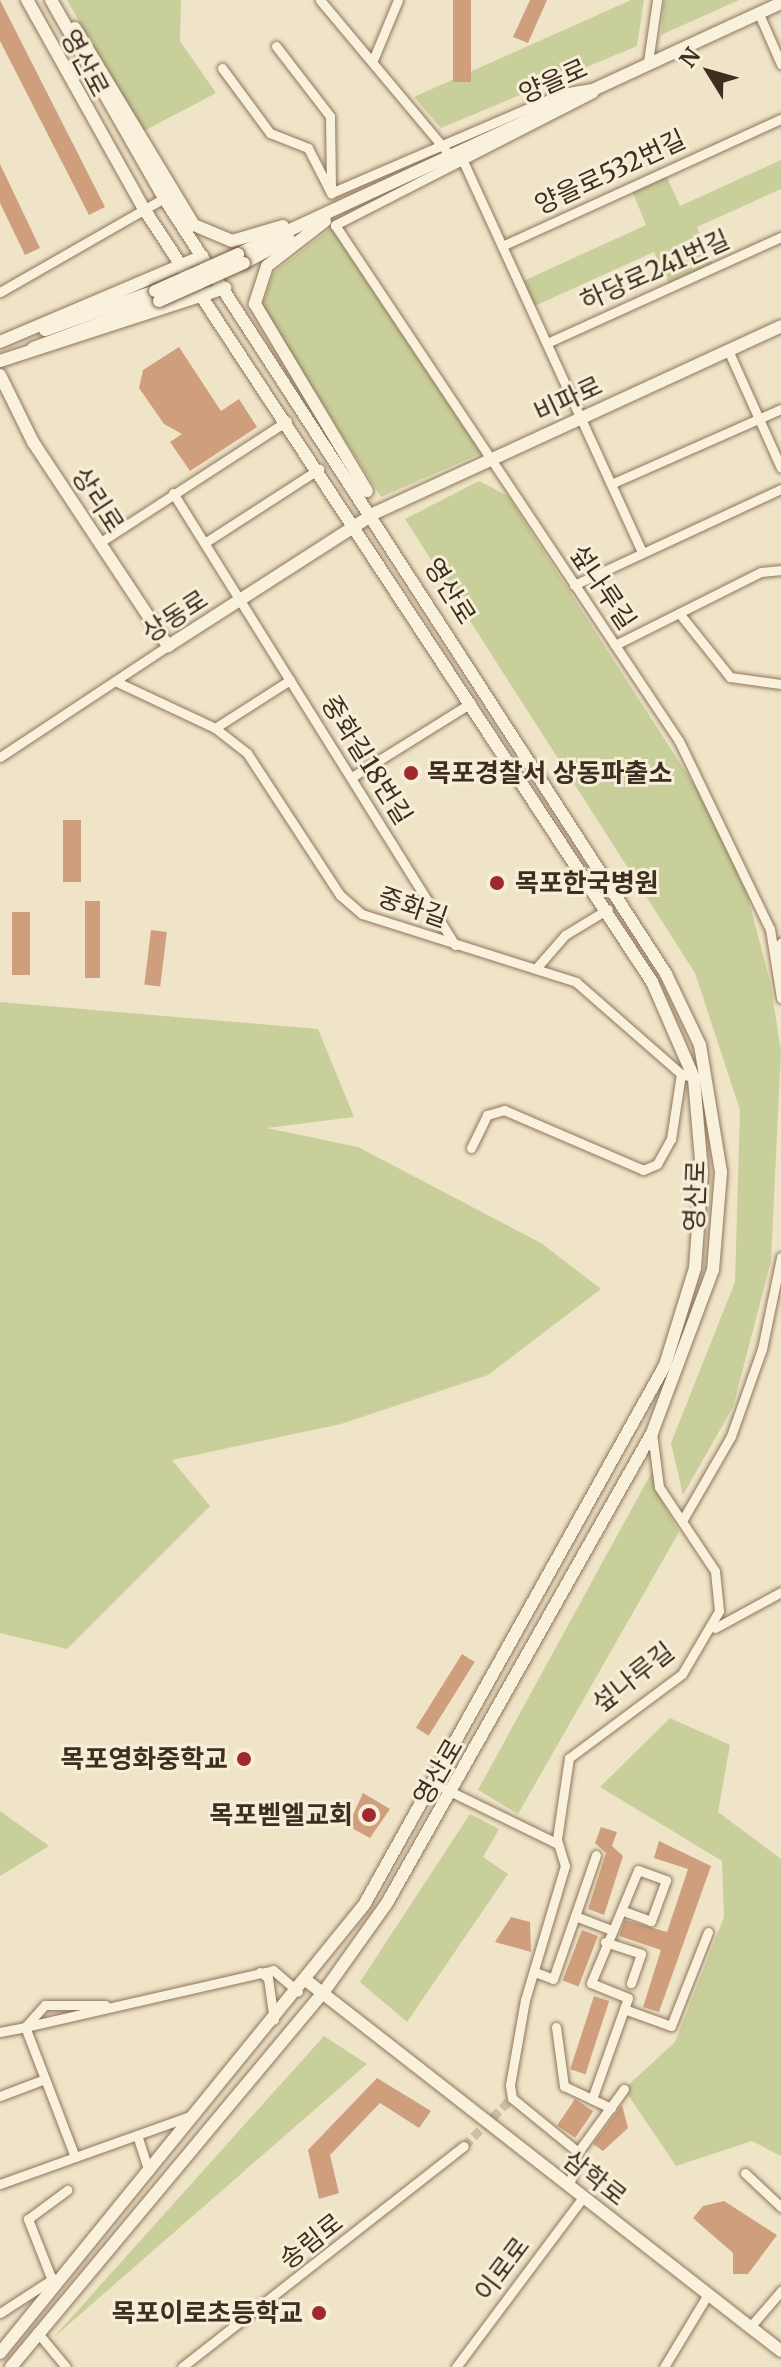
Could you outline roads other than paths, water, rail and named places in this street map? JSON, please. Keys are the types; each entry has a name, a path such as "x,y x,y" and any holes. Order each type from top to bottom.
{"street":[{"name":"영산로","path":"11,2367 37,2332 323,1993 452,1792 652,1433 713,1270 721,1172 694,1076 652,982 608,909 356,523 144,209 27,0"},
{"name":"영산로","path":"0,2353 81,2250 307,1981 364,1905 665,1365 695,1268 701,1216 688,1016 626,905 375,513 164,198 51,0"},
{"path":"58,0 201,231 241,240 346,204"},
{"path":"320,0 444,148 463,161 642,552"},
{"path":"374,61 398,0"},
{"path":"648,62 657,0"},
{"name":"양을로","path":"157,296 241,259 444,148 594,87 781,3"},
{"path":"759,14 781,64"},
{"path":"276,46 330,116 331,193"},
{"path":"222,68 270,133 308,148 331,193"},
{"path":"463,161 583,102 612,78"},
{"name":"양을로532번길","path":"502,246 781,119"},
{"path":"331,193 444,148"},
{"name":"섶나루길","path":"463,161 335,225 615,645 732,838 770,929 781,998"},
{"path":"0,292 164,198"},
{"path":"346,204 267,266 255,304 357,469 375,513"},
{"name":"하당로241번길","path":"547,343 781,237"},
{"path":"0,344 203,256"},
{"path":"0,361 225,288"},
{"path":"0,344 157,296"},
{"path":"0,361 157,296"},
{"name":"비파로","path":"375,513 781,326"},
{"path":"728,350 781,468"},
{"name":"상리로","path":"0,375 99,543 168,646"},
{"path":"611,484 781,409"},
{"path":"99,543 287,421"},
{"path":"206,542 319,469"},
{"path":"574,585 781,489"},
{"name":"중화길18번길","path":"173,493 455,945"},
{"name":"상동로","path":"0,757 375,513"},
{"path":"615,645 761,572 781,570"},
{"path":"679,613 730,677 781,684"},
{"path":"215,728 290,680"},
{"name":"중화길","path":"117,682 215,728 264,775 340,895 373,920 538,966 583,986 694,1076"},
{"path":"352,777 471,703"},
{"path":"538,966 565,935 608,909"},
{"path":"776,964 781,942"},
{"path":"471,1148 487,1115 504,1110 643,1170 657,1164 671,1139 694,1076"},
{"path":"682,1521 731,1436 762,1349 781,1257"},
{"name":"섶나루길","path":"578,2152 512,2098 535,1972 565,1866 558,1844 569,1758 682,1674 715,1628 720,1582 659,1487 652,1433"},
{"path":"715,1628 781,1592"},
{"path":"433,1783 558,1844"},
{"path":"535,1972 553,1979 596,1855"},
{"path":"592,2099 628,1998 591,1983 609,1929 623,1911 638,1870 666,1880 651,1921 623,1911"},
{"path":"575,1916 609,1929"},
{"path":"624,2009 671,2026 708,1932"},
{"path":"605,1942 641,1954 631,1983"},
{"path":"0,2032 273,1970 298,1992"},
{"path":"260,1972 268,1978 274,2021"},
{"path":"307,1981 323,1993"},
{"name":"삼학로","path":"323,1993 781,2351"},
{"path":"25,2027 45,2005 116,2006"},
{"path":"25,2027 75,2157"},
{"path":"556,2027 564,2086 611,2108"},
{"path":"0,2096 45,2079"},
{"path":"569,2186 578,2152 624,2089"},
{"path":"0,2184 196,2114"},
{"path":"137,2135 149,2171"},
{"name":"송림로","path":"182,2367 464,2146"},
{"path":"745,2173 781,2207"},
{"path":"52,2280 28,2219 67,2190"},
{"name":"이로로","path":"456,2367 583,2197"},
{"path":"0,2312 52,2280 81,2250"},
{"path":"750,2327 781,2291"},
{"path":"664,2367 708,2294"},
{"path":"37,2332 66,2367"}],"tunnel":[{"path":"464,2146 512,2098"}],"place":[{"name":"목포경찰서 상동파출소","path":"411,773"},
{"name":"목포한국병원","path":"497,883"},
{"name":"목포영화중학교","path":"244,1759"},
{"name":"목포벧엘교회","path":"369,1815"},
{"name":"목포이로초등학교","path":"319,2313"}]}
